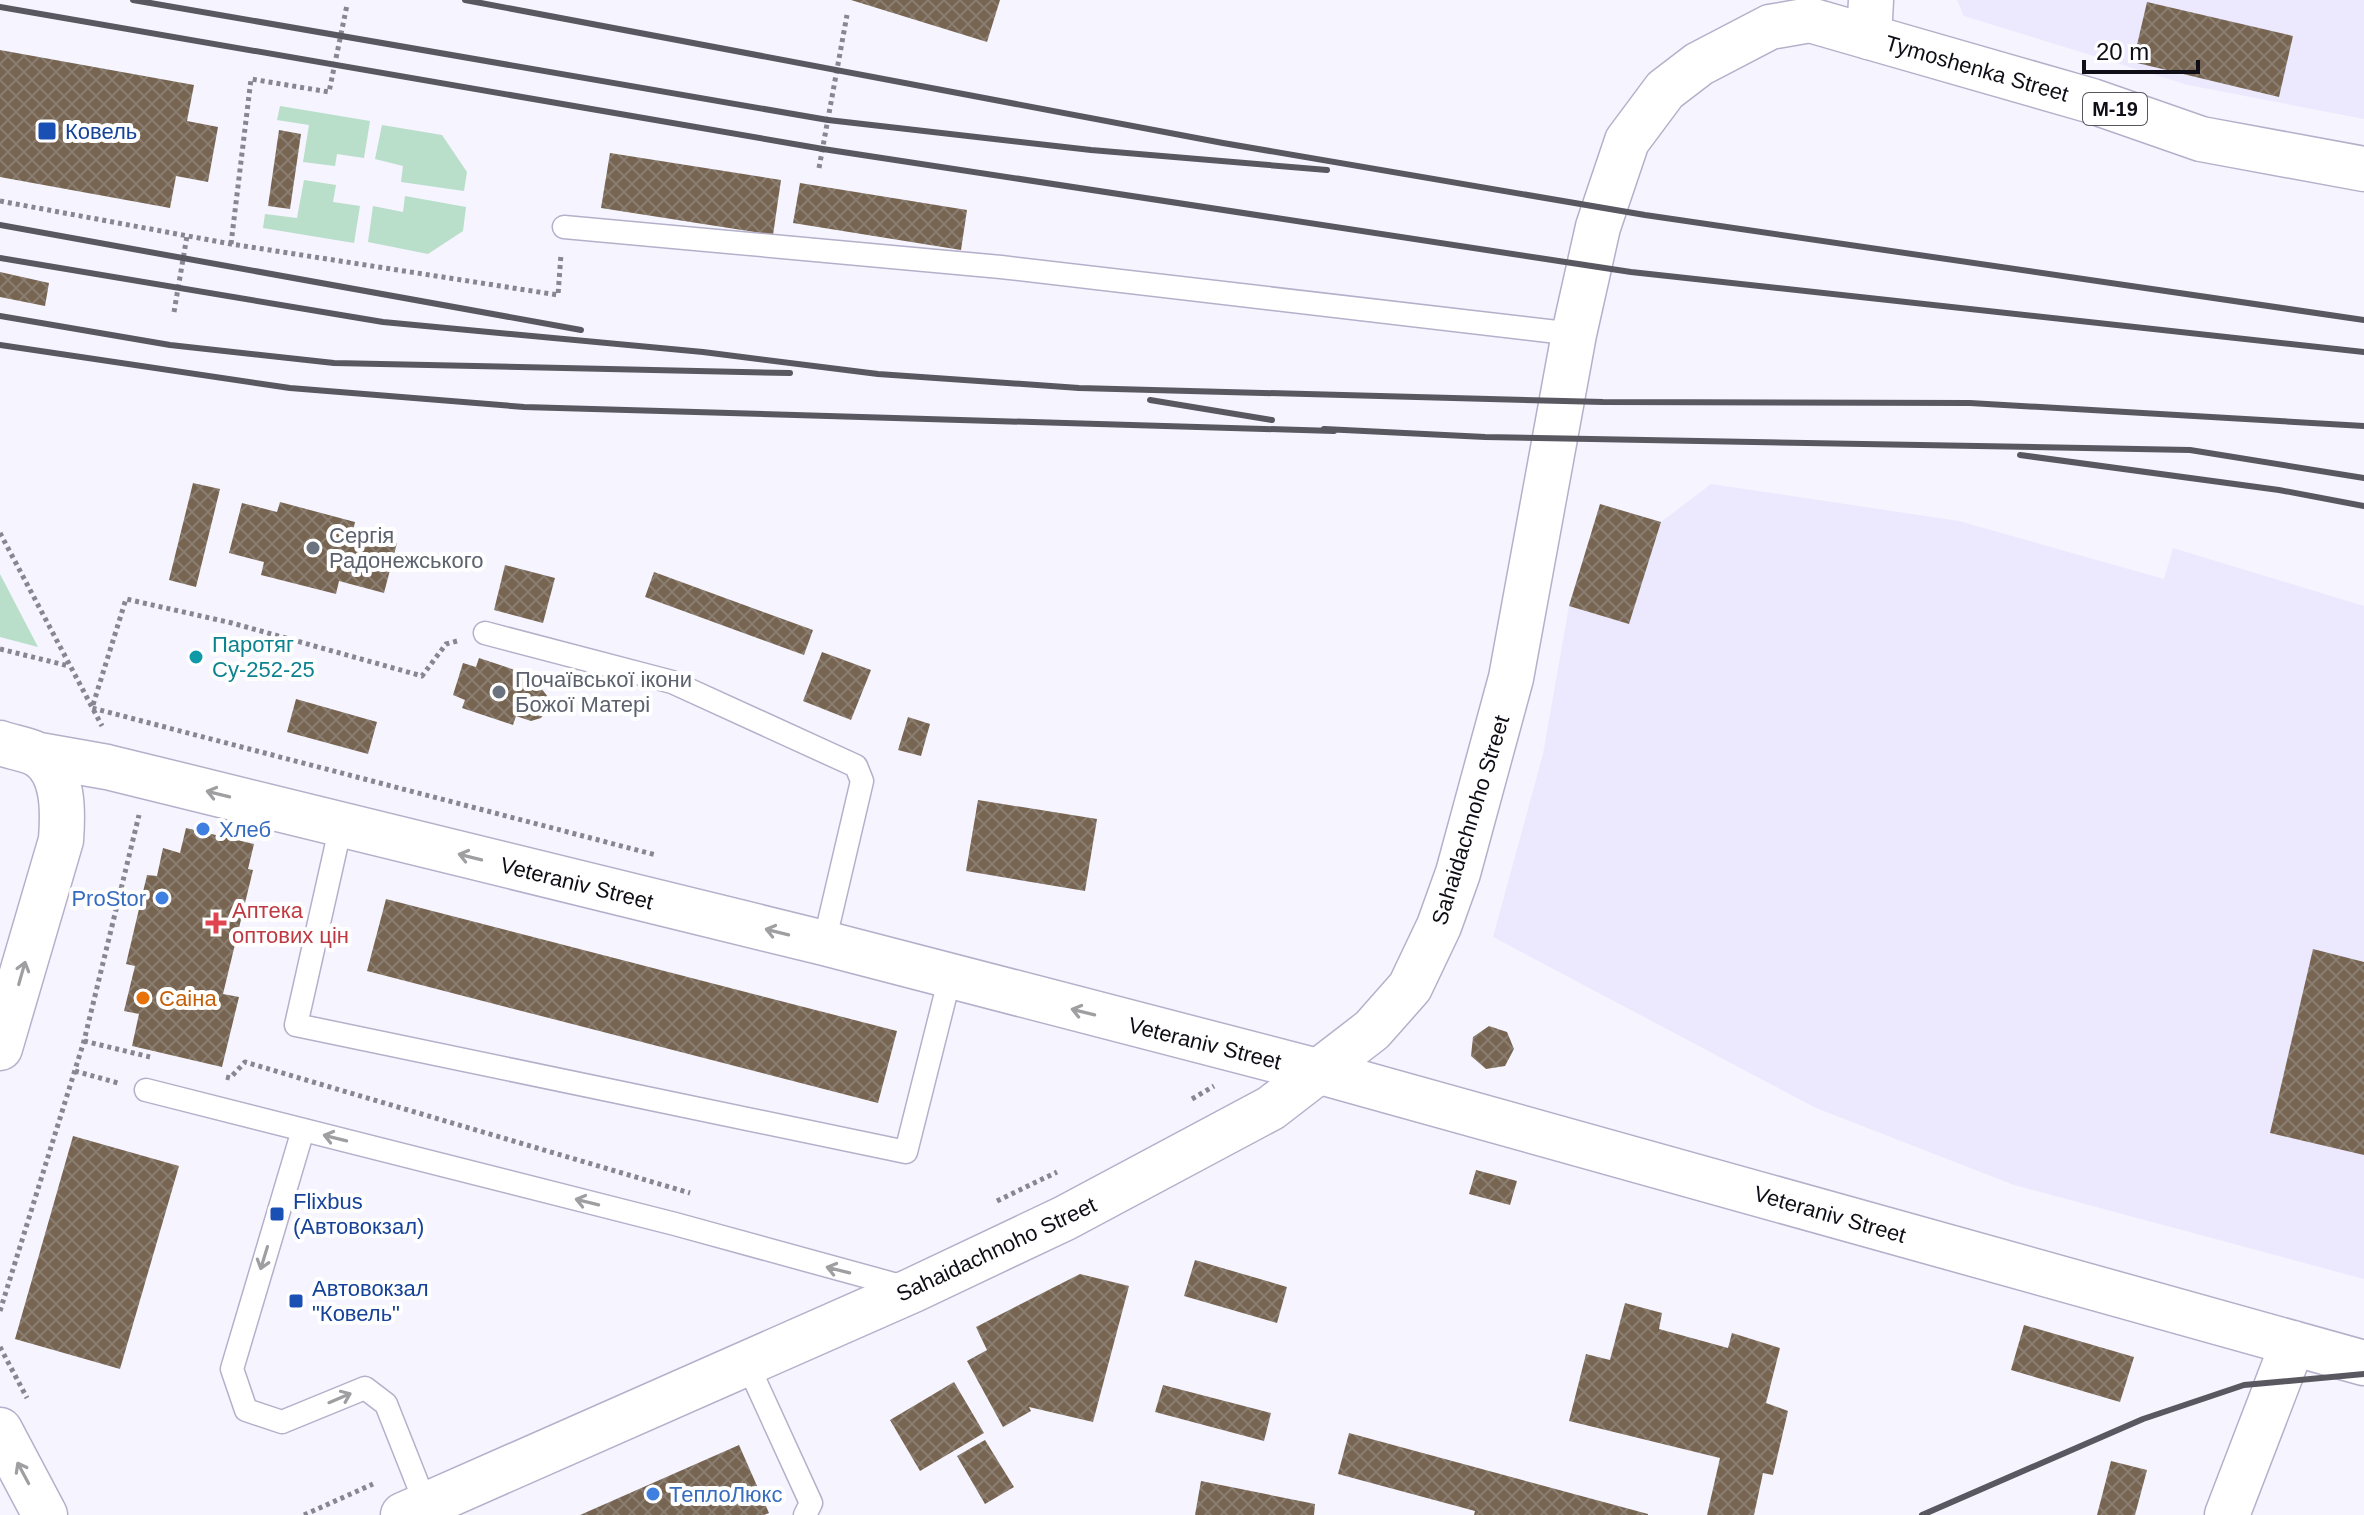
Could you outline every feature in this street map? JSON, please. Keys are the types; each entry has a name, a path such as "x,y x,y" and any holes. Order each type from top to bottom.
{"main road":[{"name":"Tymoshenka Street","path":"1870,18 2201,139 2364,169"},
{"name":"Sahaidachnoho Street","path":"415,1510 746,1361 913,1290 1180,1159 1271,1108 1372,1030 1410,987 1439,926 1458,873 1511,678 1574,334 1598,227 1627,141 1665,90 1699,64 1770,27 1810,20 1870,18"},
{"name":"Veteraniv Street","path":"19,749 126,771 824,943 1321,1072 2364,1363"},
{"path":"0,1048 61,840 64,809 58,782 19,749"},
{"path":"2227,1515 2293,1343"},
{"path":"0,1430 45,1515"}],"lane":[{"path":"564,227 1001,267 1574,334"},
{"path":"485,633 672,682 856,766 862,781 824,943"},
{"path":"341,825 296,1025 906,1152 950,977"},
{"path":"146,1090 675,1224 913,1290"},
{"path":"303,1130 232,1369 246,1410 282,1422 365,1388 386,1404 415,1510"},
{"path":"746,1361 811,1503 805,1515"}],"path":[{"path":"231,244 251,79 329,92 347,5"},
{"path":"819,168 847,15"},
{"path":"0,201 231,244 558,295 564,227"},
{"path":"174,312 187,236"},
{"path":"0,533 126,771 140,808 84,1041 0,1311"},
{"path":"92,708 126,599 232,623 422,676 446,644 485,633"},
{"path":"0,649 70,666"},
{"path":"92,708 664,858"},
{"path":"84,1041 157,1059"},
{"path":"215,1074 230,1078 245,1062 695,1195"},
{"path":"75,1071 146,1090"}],"shaded area":[{"path":"1957,0 2364,0 2364,119 2188,85 1964,16"},
{"path":"1711,484 1959,521 2164,579 2173,548 2364,606 2364,1279 2014,1185 1816,1108 1493,937 1543,754 1569,606 1600,504 1661,522"}],"green space":[{"path":"280,106 370,121 364,158 337,154 335,166 303,162 309,125 277,120"},
{"path":"382,125 442,135 467,172 464,191 401,182 403,166 375,159"},
{"path":"304,180 336,185 333,202 360,206 354,243 263,228 265,214 297,218"},
{"path":"405,196 466,207 463,231 428,254 368,242 373,206 403,212"},
{"path":"0,574 38,647 0,637"}],"building":[{"path":"851,0 1000,0 987,42"},
{"path":"2147,2 2293,36 2279,97 2133,62"},
{"path":"0,50 194,85 187,121 218,127 208,182 176,176 170,208 0,177"},
{"path":"279,130 301,134 290,209 268,206"},
{"path":"610,153 781,180 773,235 601,208"},
{"path":"800,183 967,210 961,250 793,223"},
{"path":"0,272 49,283 45,306 0,297"},
{"path":"193,483 220,489 196,587 169,580"},
{"name":"Сергія Радонежського","path":"280,502 355,522 353,532 397,543 384,593 339,581 336,594 261,575 264,562 229,553 242,503 277,512"},
{"path":"1600,504 1661,522 1629,624 1569,606"},
{"path":"505,565 555,578 543,623 494,610"},
{"path":"654,572 813,630 804,655 645,597"},
{"path":"822,652 871,670 851,720 803,701"},
{"name":"Почаївської ікони Божої Матері","path":"479,658 530,675 527,684 541,688 548,697 549,707 541,718 531,721 516,716 513,725 462,708 465,700 453,695 463,663 476,667"},
{"path":"296,699 377,722 368,754 287,732"},
{"path":"908,717 930,724 921,756 898,750"},
{"path":"978,800 1097,819 1085,891 966,871"},
{"path":"186,828 254,844 248,869 253,870 223,994 239,997 222,1067 132,1046 139,1014 124,1011 135,966 126,964 147,875 157,876 163,848 180,853"},
{"path":"386,899 897,1031 878,1103 367,971"},
{"path":"2313,949 2364,962 2364,1155 2270,1133"},
{"path":"1489,1026 1507,1032 1514,1049 1505,1066 1486,1069 1471,1056 1473,1037"},
{"path":"73,1136 179,1166 120,1369 15,1339"},
{"path":"1476,1170 1517,1181 1510,1205 1469,1194"},
{"path":"1195,1260 1287,1287 1277,1323 1184,1296"},
{"path":"1080,1274 1129,1286 1093,1422 1029,1407 1031,1411 1003,1427 967,1361 987,1350 976,1327"},
{"path":"1625,1303 1662,1313 1659,1329 1728,1348 1732,1333 1780,1348 1766,1403 1788,1411 1773,1475 1763,1473 1754,1515 1707,1515 1720,1458 1569,1421 1586,1354 1610,1360"},
{"path":"2024,1325 2134,1357 2120,1402 2011,1370"},
{"path":"954,1382 984,1433 920,1471 890,1420"},
{"path":"1163,1385 1271,1413 1264,1441 1155,1412"},
{"path":"1349,1433 1648,1515 1474,1515 1475,1511 1338,1474"},
{"path":"985,1440 1014,1487 985,1504 957,1456"},
{"path":"739,1445 769,1513 580,1515"},
{"path":"2111,1461 2147,1470 2135,1515 2097,1515"},
{"path":"1201,1481 1315,1504 1314,1515 1195,1515"}],"railway":[{"path":"133,0 828,120 1091,150 1327,170"},
{"path":"465,0 1223,143 1645,215 2364,320"},
{"path":"0,7 823,149 1631,272 2364,352"},
{"path":"0,225 581,330"},
{"path":"0,258 383,322 703,352 878,374 1079,388 1603,402 1970,403 2364,426"},
{"path":"0,316 170,345 334,363 790,373"},
{"path":"0,345 290,388 524,407 1334,431"},
{"path":"1150,400 1272,420"},
{"path":"1324,429 1485,437 2190,450 2364,478"},
{"path":"2020,455 2279,490 2364,506"},
{"path":"1922,1515 2143,1419 2244,1385 2364,1374"}],"place":[{"name":"Ковель","path":"47,131"},
{"name":"Сергія Радонежського","path":"313,548"},
{"name":"Паротяг Су-252-25","path":"196,657"},
{"name":"Почаївської ікони Божої Матері","path":"499,692"},
{"name":"Хлеб","path":"203,829"},
{"name":"ProStor","path":"162,898"},
{"name":"Аптека оптових цін","path":"216,923"},
{"name":"Саіна","path":"143,998"},
{"name":"Flixbus (Автовокзал)","path":"277,1214"},
{"name":"Автовокзал \"Ковель\"","path":"296,1301"},
{"name":"ТеплоЛюкс","path":"653,1494"}]}
